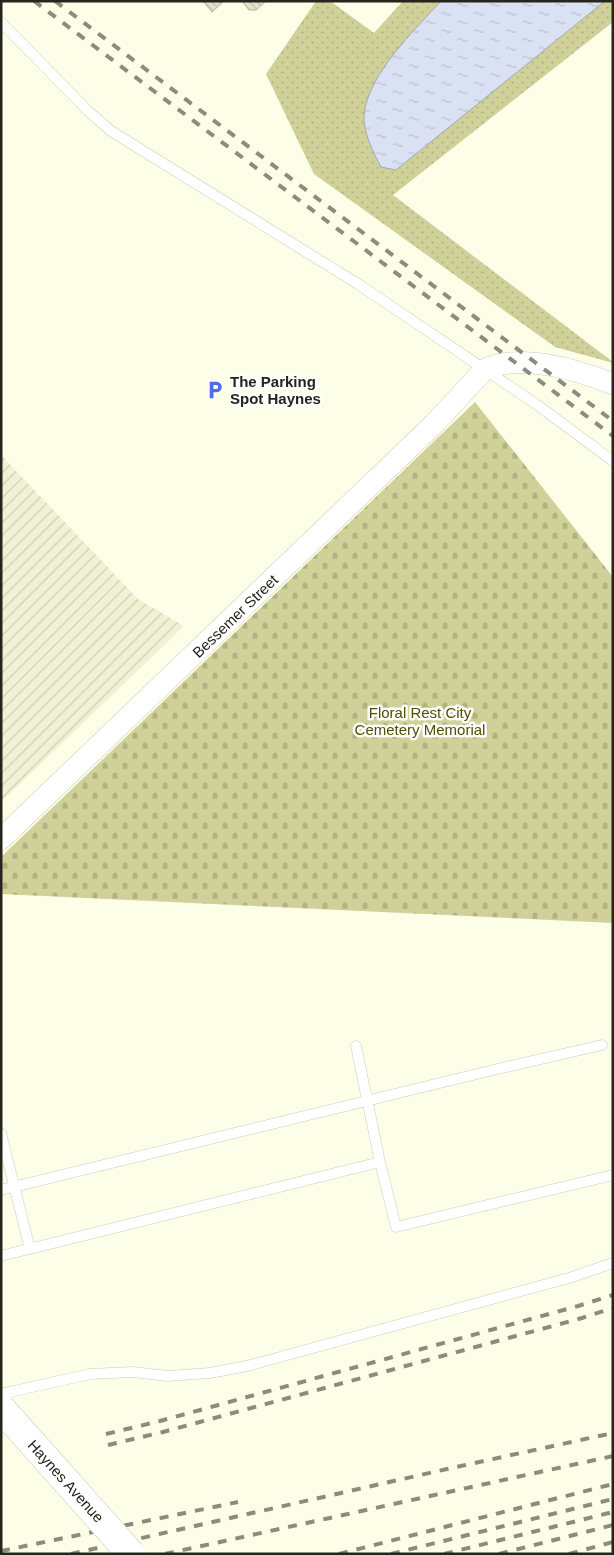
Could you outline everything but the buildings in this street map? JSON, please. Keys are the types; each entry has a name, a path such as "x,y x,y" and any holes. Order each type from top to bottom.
{"main road":[{"name":"Haynes Avenue","path":"1,1408 132,1554"}],"street":[{"path":"484,370 493,366 518,362 584,374 613,384"},
{"name":"Bessemer Street","path":"1,839 422,436 484,370"}],"lane":[{"path":"1,22 88,111 111,131 358,284 536,404 613,461"},
{"path":"1,1190 602,1045"},
{"path":"356,1046 380,1162 396,1227 613,1175"},
{"path":"1,1133 30,1249"},
{"path":"1,1256 380,1162"},
{"path":"1,1394 90,1374 133,1372 167,1376 210,1373 247,1366 569,1278 613,1263"}],"shaded area":[{"path":"1,455 138,599 184,626 1,802"}],"green space":[{"path":"316,1 330,1 374,33 403,1 613,1 613,22 393,195 613,363 555,347 314,174 266,74"},
{"name":"Floral Rest City Cemetery Memorial","path":"475,402 613,577 613,923 1,894 1,857"}],"water":[{"path":"441,1 605,1 396,170 381,167 365,129 364,116 367,101 374,85 394,54"}],"railway":[{"path":"34,1 613,436"},
{"path":"55,1 613,421"},
{"path":"106,1434 160,1421 613,1295"},
{"path":"108,1445 163,1432 613,1308"},
{"path":"71,1554 613,1433"},
{"path":"165,1554 613,1456"},
{"path":"339,1554 613,1484"},
{"path":"391,1554 613,1499"},
{"path":"1,1551 238,1502"},
{"path":"444,1554 613,1512"},
{"path":"499,1554 613,1525"},
{"path":"569,1554 613,1542"}],"place":[{"name":"The Parking Spot Haynes","path":"215,390"}]}
